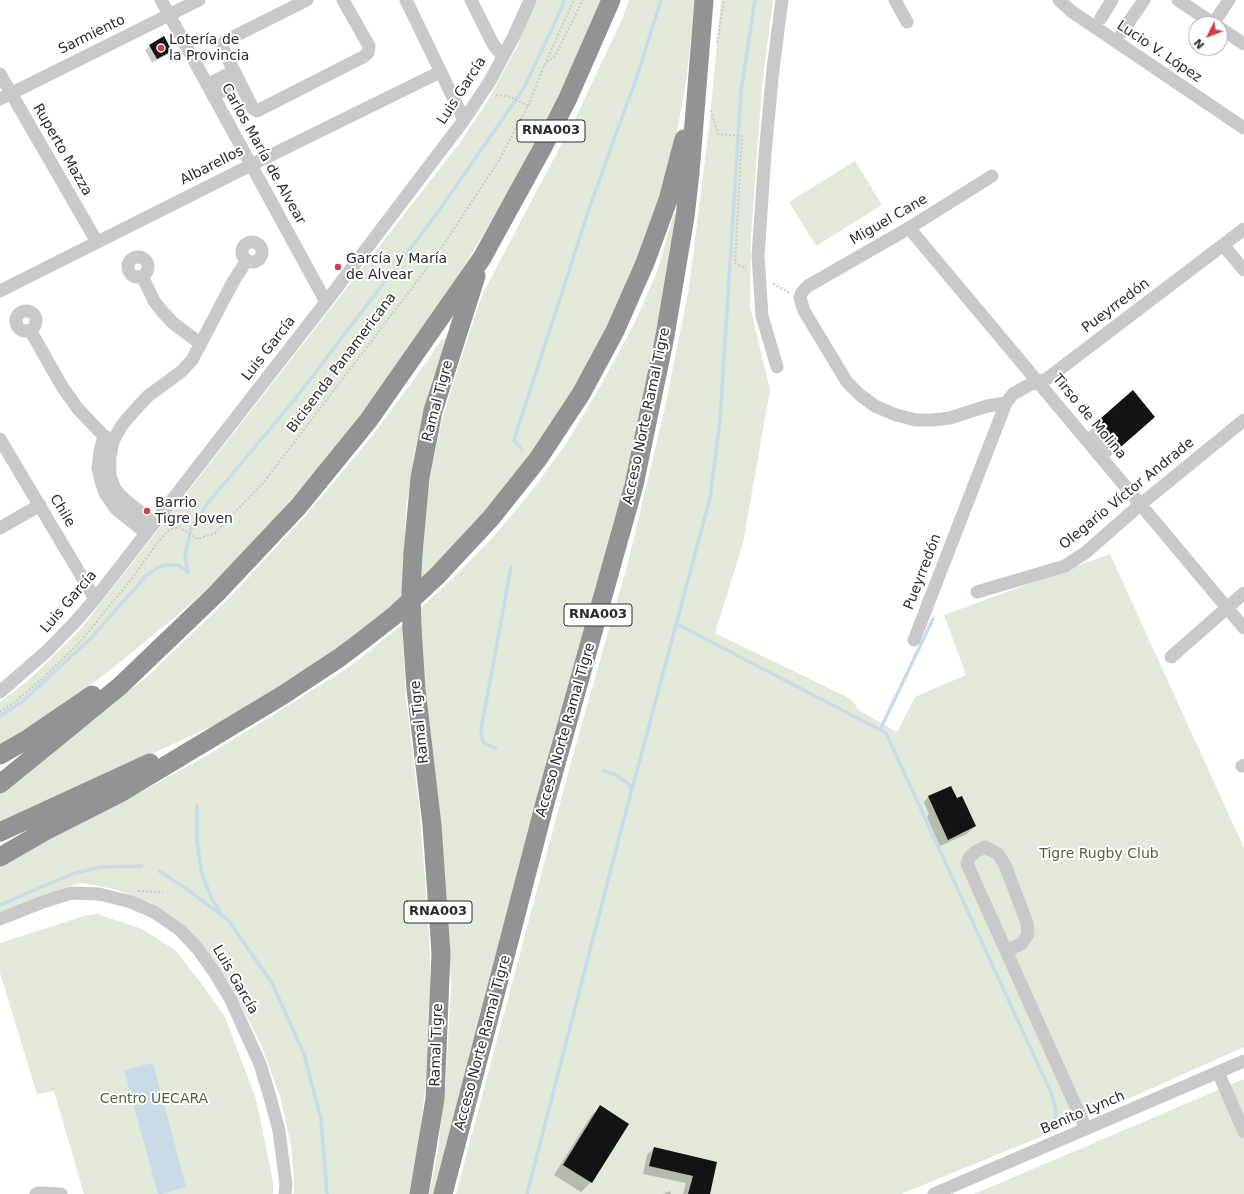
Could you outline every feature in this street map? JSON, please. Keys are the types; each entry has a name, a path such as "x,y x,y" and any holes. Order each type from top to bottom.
{"highway":[{"name":"RNA003","path":"482,258 568,98 612,0"},
{"name":"Acceso Norte Ramal Tigre","path":"443,1194 545,804 634,485 665,336 685,217 704,0"},
{"path":"0,857 45,831 120,793 224,729 283,695 339,658 395,615 437,576 491,518 538,459 581,394 612,337 645,264 668,200 683,144 702,25"},
{"name":"Ramal Tigre","path":"418,1194 435,1099 441,953 432,825 416,689 412,629 412,553 420,478 433,411 482,258"},
{"path":"0,784 120,686 216,594 298,507 368,421 482,258"},
{"path":"0,756 106,685 169,639"},
{"path":"0,832 224,729"}],"street":[{"name":"Carlos María de Alvear","path":"160,0 326,302"},
{"name":"Sarmiento","path":"5,96 199,0"},
{"path":"307,0 225,41 222,44 222,49 236,77 253,109 257,111 363,57 368,53 368,46 343,0"},
{"path":"406,0 464,120"},
{"path":"471,0 493,44 503,57"},
{"name":"Luis García","path":"0,692 47,651 95,599 326,302 464,120 490,81 514,36 530,0"},
{"path":"777,367 762,316 758,256 773,69 782,0"},
{"path":"895,0 907,22"},
{"name":"Lucio V. López","path":"1059,0 1071,11 1244,128"},
{"path":"1101,18 1112,0"},
{"path":"1122,32 1144,0"},
{"path":"1178,0 1201,16"},
{"path":"1218,16 1229,0"},
{"path":"1228,33 1244,44"},
{"name":"Albarellos","path":"0,291 440,72"},
{"name":"Ruperto Mazza","path":"0,74 5,96 97,242"},
{"path":"207,85 236,77"},
{"path":"213,96 236,77"},
{"name":"Miguel Cane","path":"992,176 909,228 808,286 802,292 800,298 804,311 847,382 860,395 876,406 896,415 916,420 933,420 950,418 987,406 1006,403"},
{"name":"Tirso de Molina","path":"909,228 1244,628"},
{"name":"Pueyrredón","path":"914,640 1006,403 1013,394 1027,386 1048,378 1244,229"},
{"path":"1223,245 1244,270"},
{"path":"109,438 134,411 157,390 182,371 192,360 202,344 233,282 247,260"},
{"path":"142,276 154,301 162,311 173,322 202,344"},
{"path":"30,330 63,388 78,409 109,438 110,476 115,489 150,528"},
{"name":"Olegario Víctor Andrade","path":"977,592 1065,566 1085,553 1141,504 1244,420"},
{"name":"Chile","path":"0,439 95,599"},
{"path":"0,528 40,505"},
{"path":"1171,656 1244,593"},
{"path":"1006,951 1020,944 1025,939 1028,934 1027,923 1005,865 998,854 985,847 975,852 969,858 967,864 1006,951 1086,1129"},
{"name":"Luis García","path":"0,919 43,902 71,894 99,894 131,902 154,912 180,930 198,949 215,973 231,1000 260,1064 279,1131 286,1194"},
{"name":"Benito Lynch","path":"934,1194 1244,1061"},
{"path":"1218,1072 1244,1132"},
{"path":"36,1194 61,1194"}],"path":[{"name":"Bicisenda Panamericana","path":"185,531 198,539 215,533 264,482 434,259 498,162 528,106 544,66 574,0"},
{"path":"544,66 555,56 583,0"},
{"path":"717,45 724,0"},
{"path":"511,97 528,106"},
{"path":"710,105 718,134 742,136"}],"green space":[{"path":"535,0 601,0 574,65 508,193 464,267 402,361 346,436 239,559 193,602 113,668 36,725 0,749 0,702 30,679 80,630 459,144 487,102 518,45"},
{"path":"629,0 695,0 686,83 674,147 658,208 640,259 584,375 499,500 401,603 326,660 221,722 0,824 0,793 149,675 231,596 306,515 369,440 442,339 447,338 432,380 415,450 406,510 404,558 421,551 430,479 442,419 483,293 576,117 623,17"},
{"name":"Tigre Rugby Club","path":"721,0 773,0 762,85 751,237 750,306 770,390 743,543 715,633 851,699 860,711 897,732 915,697 966,675 944,615 1110,554 1244,848 1244,1047 1072,1124 901,1194 456,1194 571,762 627,566 664,412 689,288 709,128"},
{"path":"855,161 882,205 816,246 789,202"},
{"path":"674,213 677,214 648,383 613,543 436,1194 429,1194 437,1157 446,1079 451,984 446,887 419,624 403,638 406,697 420,815 430,956 430,1008 426,1080 418,1153 409,1194 294,1194 291,1145 280,1096 261,1045 234,991 206,948 182,924 151,903 114,889 82,883 67,887 0,913 0,864 143,791 208,755 273,715 349,667 398,628 451,580 494,536 534,488 569,439 633,326 657,272"},
{"name":"Centro UECARA","path":"97,914 142,929 175,950 225,1017 256,1099 273,1181 273,1194 84,1194 54,1091 37,1094 0,973 0,943 84,916"},
{"path":"1244,1079 1244,1194 974,1194"}],"water":[{"path":"153,1063 186,1187 161,1194 158,1194 124,1070"}],"building":[{"name":"Lotería de la Provincia","path":"164,36 172,51 157,59 149,45"},
{"path":"1133,390 1155,417 1116,451 1093,425"},
{"path":"951,786 957,798 962,796 976,826 948,840 928,796"},
{"path":"600,1105 629,1124 592,1183 563,1165"},
{"path":"654,1147 717,1162 710,1194 688,1194 693,1176 649,1166"}],"waterway":[{"path":"188,572 185,556 191,528 208,503 295,399 438,212 524,88 564,0"},
{"path":"522,450 514,440 590,206 637,76 661,0"},
{"path":"527,1194 620,834 710,498 720,420 741,92 755,0"},
{"path":"0,716 23,701 91,638 146,576 159,567 165,565 178,565 188,572"},
{"path":"496,749 483,742 481,730 511,567"},
{"path":"880,730 933,619"},
{"path":"677,624 886,733 1052,1095 1056,1112 1054,1126"},
{"path":"603,771 614,774 629,784 632,790"},
{"path":"197,805 197,843 202,874 212,899 221,913"},
{"path":"0,905 72,874 100,867 142,866"},
{"path":"159,871 188,890 228,920 272,983 304,1054 321,1119 327,1194"}],"place":[{"name":"Lotería de la Provincia","path":"161,48"},
{"name":"García y María de Alvear","path":"338,267"},
{"name":"Barrio Tigre Joven","path":"147,511"}]}
